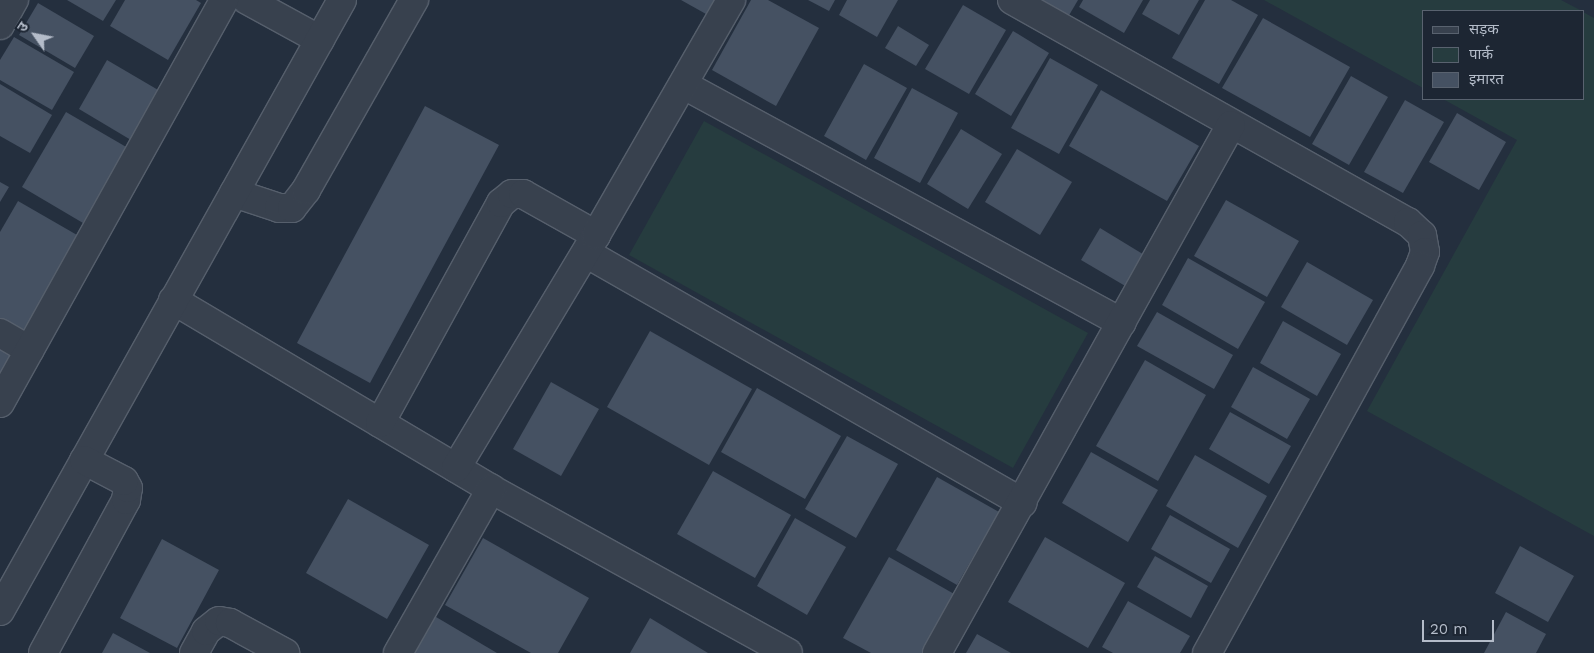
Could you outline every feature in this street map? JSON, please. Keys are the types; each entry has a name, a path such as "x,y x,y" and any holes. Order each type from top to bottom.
{"street":[{"path":"0,25 14,0"},
{"path":"0,403 224,0"},
{"path":"247,0 320,40"},
{"path":"0,611 342,0"},
{"path":"234,193 280,208 292,208 306,190 414,0"},
{"path":"456,468 591,244 684,85 731,0"},
{"path":"1012,0 1231,125 1408,222 1422,235 1425,252 1207,653"},
{"path":"684,85 1122,323"},
{"path":"937,653 1023,503 1231,125"},
{"path":"380,423 501,203 512,194 523,194 591,244 1023,503"},
{"path":"173,300 491,490 788,653"},
{"path":"0,334 30,350"},
{"path":"44,653 126,500 128,488 124,481 84,460"},
{"path":"398,653 491,490"},
{"path":"194,653 206,631 219,621 230,623 285,653"}],"green space":[{"path":"1264,0 1561,0 1580,10 1422,10 1422,87"},
{"path":"1584,13 1594,18 1594,536 1367,411 1517,140 1445,100 1584,100"},
{"path":"704,121 1088,333 1013,468 629,255"}],"building":[{"path":"67,0 116,0 103,21"},
{"path":"125,0 196,0 201,3 168,60 110,26"},
{"path":"681,0 714,0 706,14"},
{"path":"751,0 768,0 819,28 776,106 712,70"},
{"path":"808,0 835,0 829,11"},
{"path":"847,0 898,0 877,37 839,15"},
{"path":"1037,0 1078,0 1068,17"},
{"path":"1083,0 1143,0 1124,33 1079,7"},
{"path":"1150,0 1199,0 1179,35 1142,14"},
{"path":"1205,0 1231,0 1258,15 1219,84 1172,58"},
{"path":"38,3 94,36 75,68 19,35"},
{"path":"963,5 1006,30 969,94 925,69"},
{"path":"1263,18 1350,67 1310,137 1222,88"},
{"path":"898,26 929,45 916,66 885,48"},
{"path":"1013,31 1049,53 1011,116 975,94"},
{"path":"14,37 74,72 52,110 0,80 0,60"},
{"path":"1050,58 1098,85 1059,154 1011,128"},
{"path":"107,60 165,94 136,143 79,109"},
{"path":"864,64 907,88 866,160 824,136"},
{"path":"1351,76 1388,97 1349,165 1312,144"},
{"path":"0,84 52,115 30,153 0,136"},
{"path":"912,88 958,113 920,183 874,158"},
{"path":"1101,90 1199,146 1167,201 1069,146"},
{"path":"1405,100 1444,122 1403,193 1364,172"},
{"path":"425,106 499,145 370,383 297,343"},
{"path":"66,112 128,148 83,223 22,187"},
{"path":"1457,113 1506,142 1479,190 1429,162"},
{"path":"961,129 1002,154 968,209 927,184"},
{"path":"1017,149 1072,182 1040,235 985,202"},
{"path":"0,182 9,187 0,202"},
{"path":"1226,200 1299,241 1267,297 1194,256"},
{"path":"18,201 84,239 27,337 0,321 0,232"},
{"path":"1100,228 1146,256 1127,287 1081,260"},
{"path":"1188,258 1265,302 1238,349 1162,305"},
{"path":"1307,262 1373,300 1347,345 1281,307"},
{"path":"1157,312 1233,355 1214,389 1137,346"},
{"path":"1283,321 1341,354 1317,396 1260,363"},
{"path":"650,331 752,389 709,465 607,407"},
{"path":"0,344 14,352 0,377"},
{"path":"1145,360 1206,395 1158,481 1096,446"},
{"path":"1253,367 1310,399 1287,439 1231,407"},
{"path":"551,382 599,409 561,476 513,449"},
{"path":"757,388 841,436 805,499 721,452"},
{"path":"1230,412 1291,446 1269,484 1209,449"},
{"path":"847,436 898,464 856,538 805,509"},
{"path":"1091,452 1158,490 1128,542 1062,503"},
{"path":"1195,455 1267,496 1238,548 1166,506"},
{"path":"713,471 791,515 755,578 677,534"},
{"path":"937,477 999,512 957,585 896,550"},
{"path":"348,499 429,545 387,619 306,573"},
{"path":"1170,515 1230,549 1211,583 1151,549"},
{"path":"795,518 846,547 807,615 757,586"},
{"path":"1045,537 1125,583 1088,648 1008,602"},
{"path":"483,538 589,598 558,653 531,653 445,605"},
{"path":"162,539 219,570 177,648 120,618"},
{"path":"1520,546 1574,576 1548,622 1495,593"},
{"path":"1155,556 1208,586 1191,618 1137,587"},
{"path":"889,557 963,599 932,653 871,653 843,638"},
{"path":"1128,601 1190,636 1180,653 1113,653 1102,647"},
{"path":"1506,612 1546,634 1536,653 1484,653"},
{"path":"431,614 497,653 408,653"},
{"path":"650,618 708,653 630,653"},
{"path":"113,633 150,653 102,653"},
{"path":"977,634 1011,653 966,653"}]}
